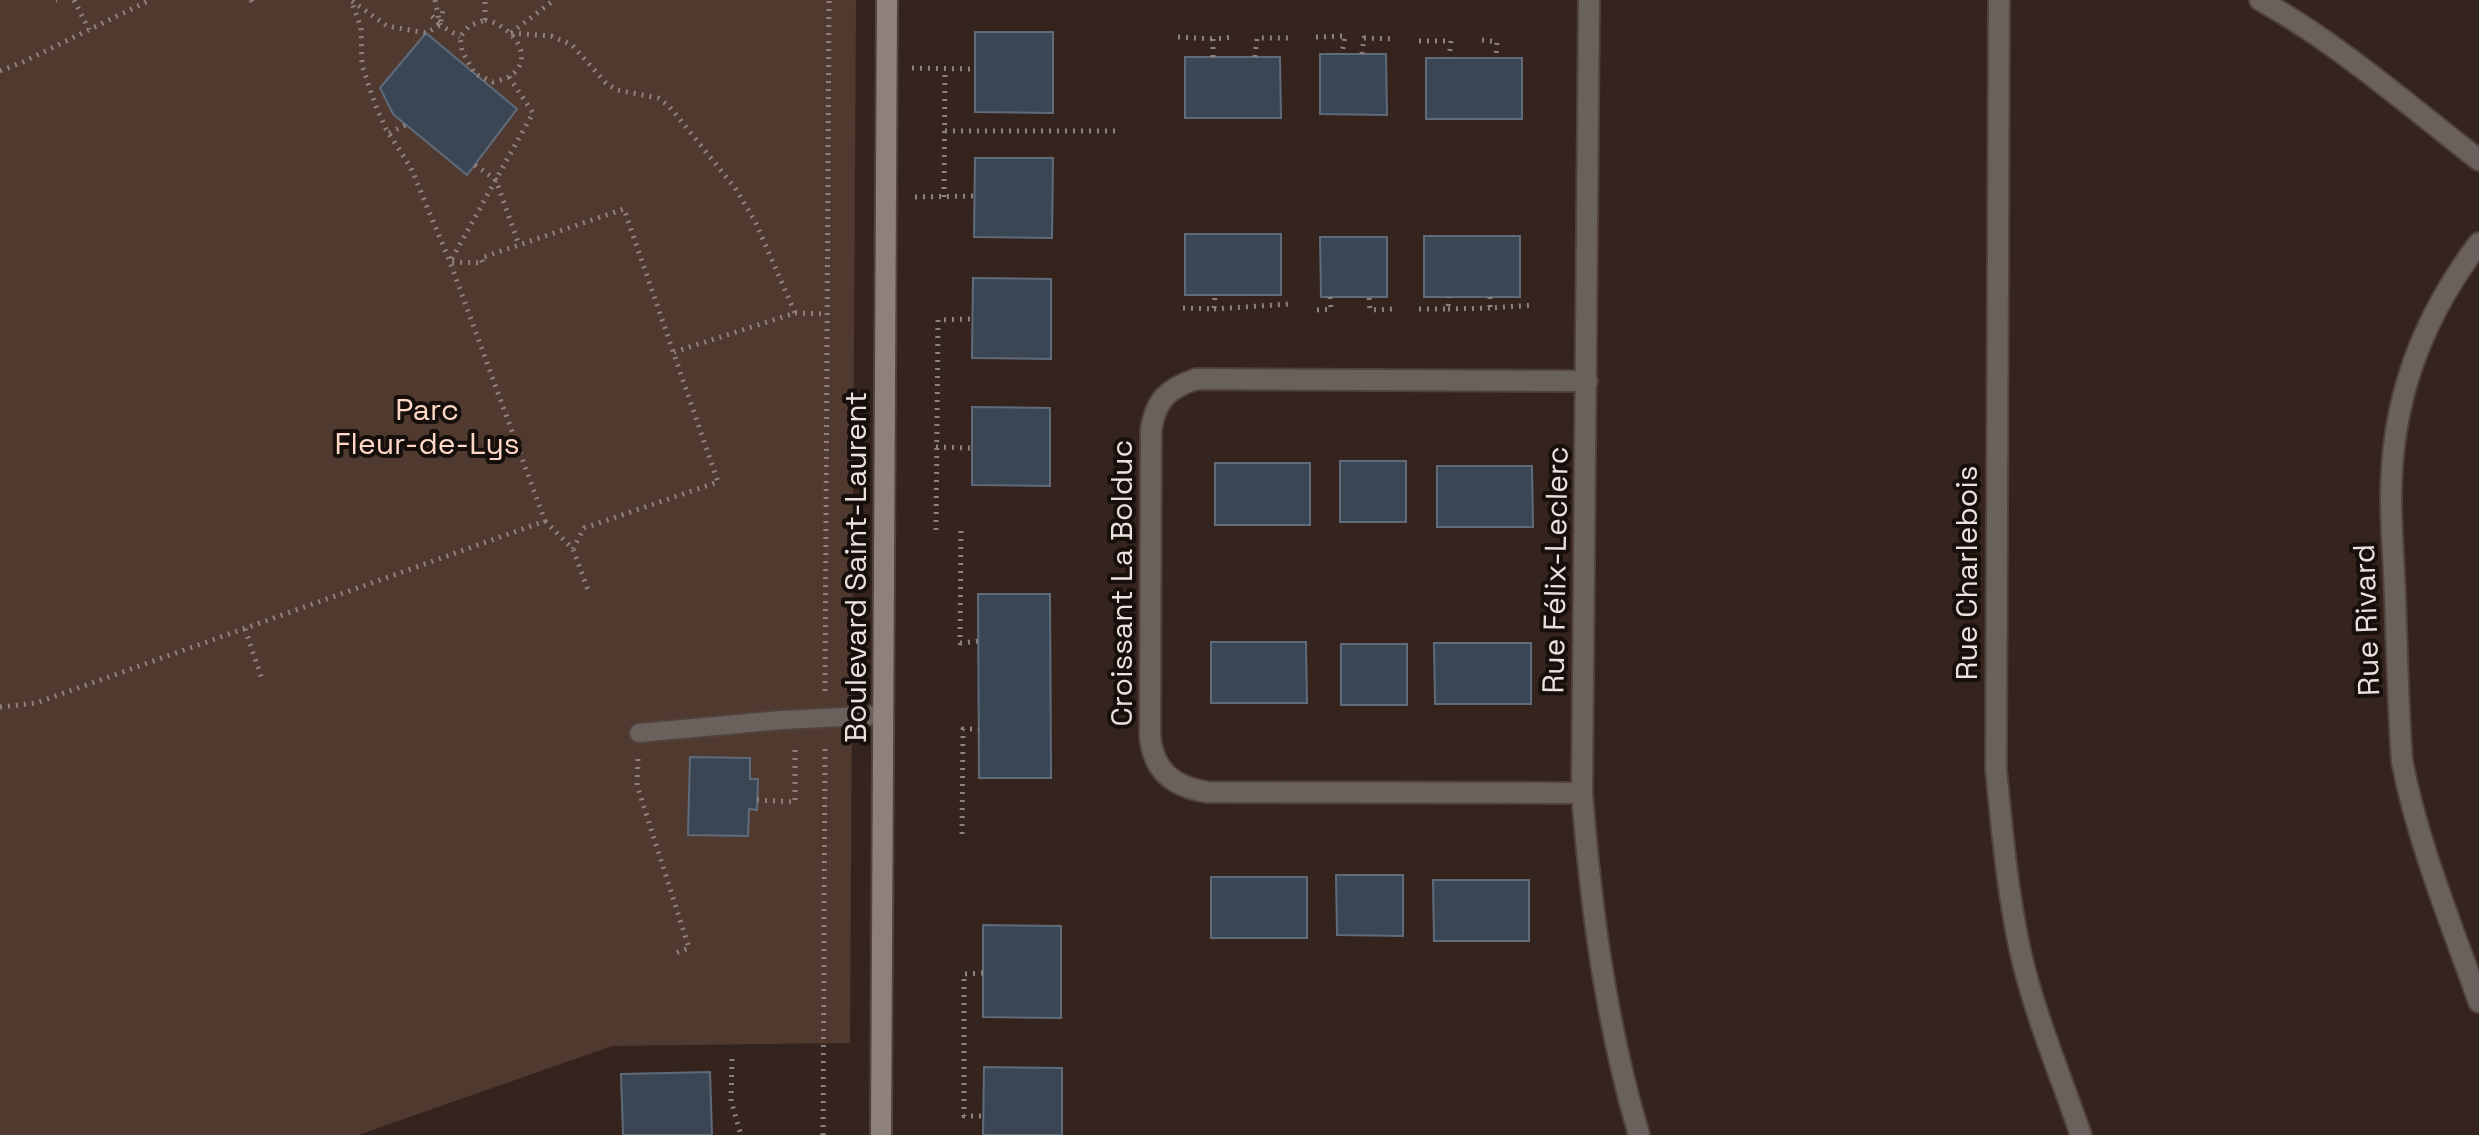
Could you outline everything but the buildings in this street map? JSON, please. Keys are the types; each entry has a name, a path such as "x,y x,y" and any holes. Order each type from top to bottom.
{"street":[{"name":"Boulevard Saint-Laurent","path":"881,1135 887,0"},
{"name":"Rue Félix-Leclerc","path":"1589,0 1582,793 1603,984 1639,1135"},
{"name":"Rue Charlebois","path":"1999,0 1996,769 2010,892 2021,951 2081,1135"},
{"path":"2260,0 2348,59 2479,160"},
{"name":"Rue Rivard","path":"2479,243 2441,298 2417,351 2398,423 2391,497 2402,761 2409,797 2479,1002"},
{"name":"Croissant La Bolduc","path":"1582,793 1207,792 1192,790 1165,774 1156,763 1150,736 1151,445 1158,405 1178,385 1196,379 1587,381"}],"lane":[{"path":"639,733 796,719 884,715"}],"path":[{"path":"74,0 89,30"},
{"path":"0,71 150,0"},
{"path":"351,0 387,26 426,33 440,25 444,6"},
{"path":"351,0 361,28 362,65 375,104 411,168 450,262 545,521 573,549 588,590"},
{"path":"435,0 440,25"},
{"path":"485,0 485,20"},
{"path":"511,33 554,0"},
{"name":"Boulevard Saint-Laurent","path":"825,691 829,0"},
{"path":"432,16 460,37"},
{"path":"485,20 496,21 511,33 521,57 519,68 509,77 493,82 475,74 462,51 460,37 469,26 485,20"},
{"path":"511,33 551,36 572,45 606,83 617,90 658,98 669,106 735,188 755,221 795,313"},
{"path":"1316,37 1345,36 1342,53"},
{"path":"1178,37 1235,37"},
{"path":"1255,57 1257,38 1289,38"},
{"path":"1362,54 1364,38 1394,39"},
{"path":"1213,39 1213,57"},
{"path":"1482,40 1497,42 1496,58"},
{"path":"1419,41 1451,41 1449,57"},
{"path":"886,67 975,69"},
{"path":"944,197 945,69"},
{"path":"509,77 540,120"},
{"path":"450,262 533,113"},
{"path":"389,133 406,125"},
{"path":"945,131 1118,131"},
{"path":"475,165 496,180 519,245"},
{"path":"886,198 974,196"},
{"path":"450,262 483,263 481,258 624,209 718,482 584,528 573,549"},
{"path":"1214,309 1215,295"},
{"path":"1256,295 1257,306"},
{"path":"1317,310 1331,309 1330,297"},
{"path":"1448,309 1449,297"},
{"path":"1490,297 1490,308"},
{"path":"1369,298 1370,310 1393,309"},
{"path":"1183,308 1289,304"},
{"path":"1419,309 1534,305"},
{"path":"674,352 795,313 827,314"},
{"path":"936,530 938,320 972,319"},
{"path":"936,447 971,448"},
{"path":"0,707 36,703 545,521"},
{"path":"961,531 960,643 979,641"},
{"path":"245,629 263,682"},
{"path":"962,834 963,729 979,729"},
{"path":"757,800 795,802 795,743"},
{"name":"Boulevard Saint-Laurent","path":"823,1135 825,743"},
{"path":"637,785 689,948 673,954"},
{"path":"983,973 964,974 964,1116 984,1116"},
{"path":"732,1059 731,1101 741,1135"}],"green space":[{"name":"Parc Fleur-de-Lys","path":"0,0 856,0 850,1043 612,1046 358,1135 0,1135"}]}
